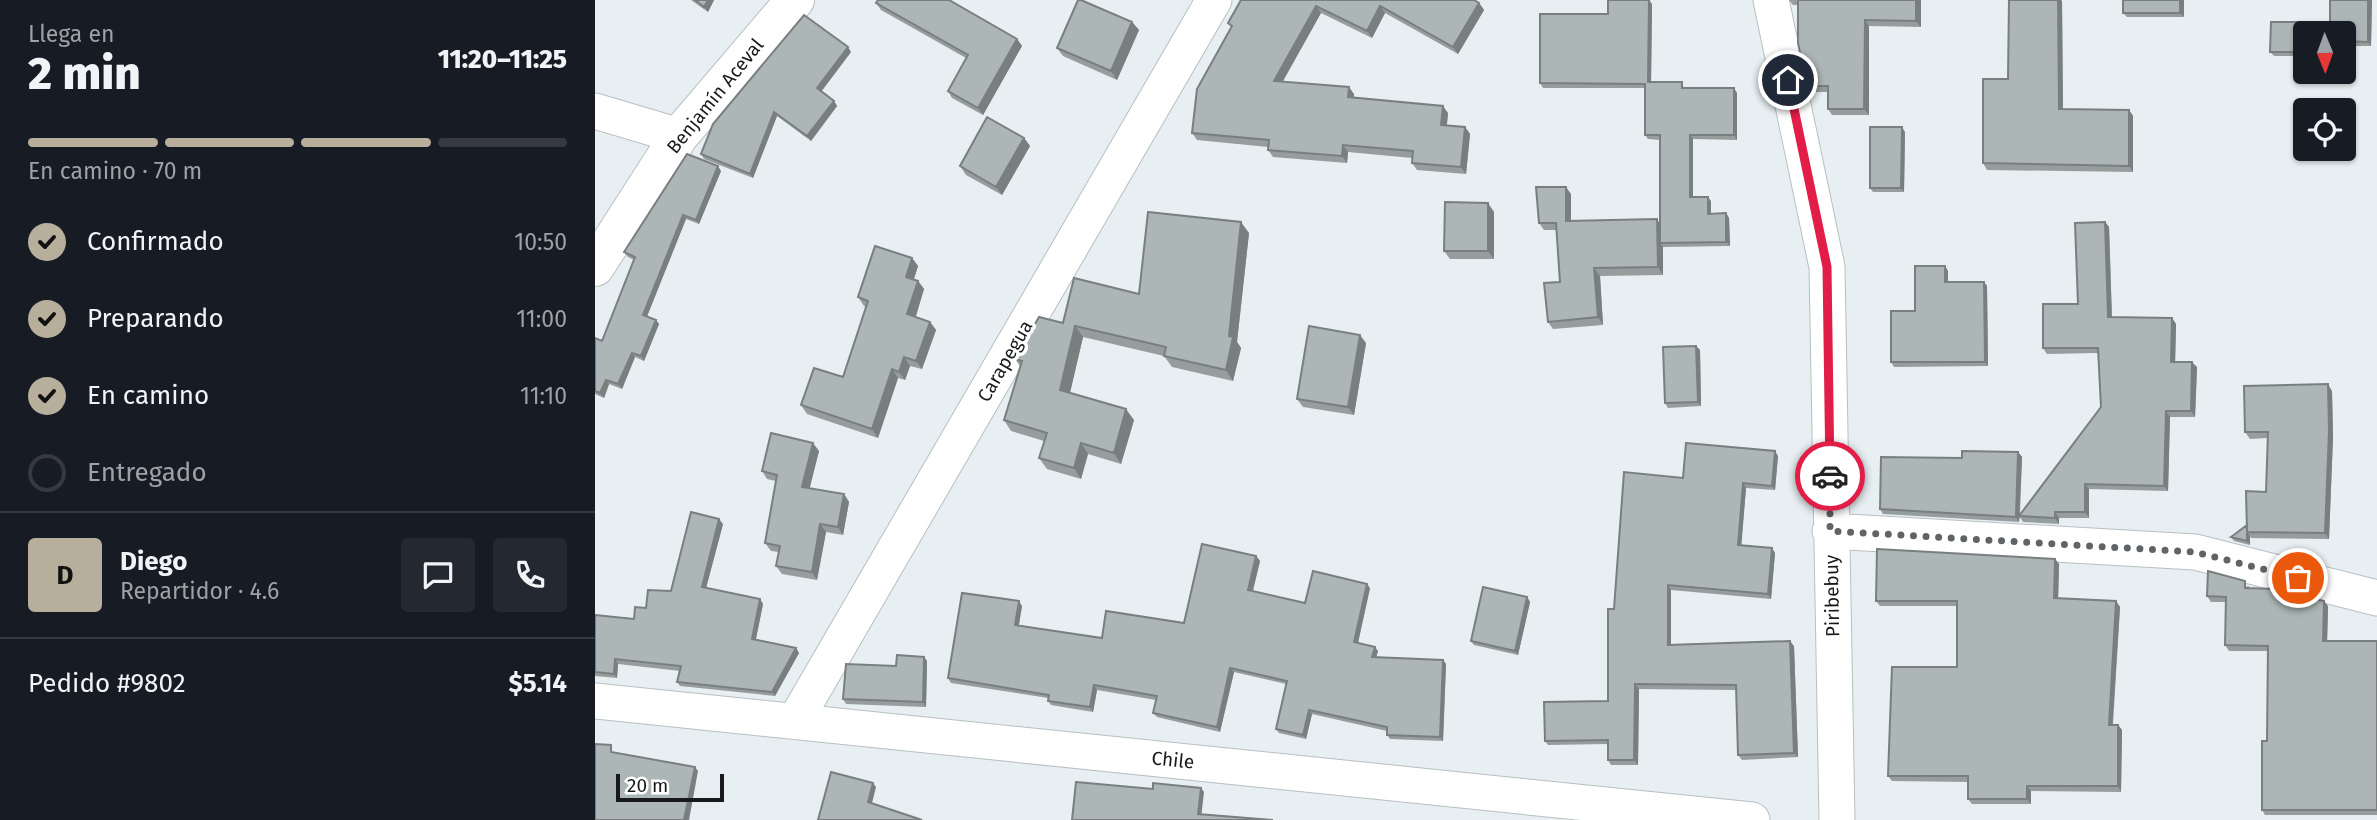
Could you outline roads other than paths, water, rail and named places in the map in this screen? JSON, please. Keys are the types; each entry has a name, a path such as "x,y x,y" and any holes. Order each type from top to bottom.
{"street":[{"name":"Benjamín Aceval","path":"595,267 678,136 795,0"},
{"name":"Carapegua","path":"795,721 1214,0"},
{"name":"Piribebuy","path":"1771,0 1827,267 1836,820"},
{"path":"595,111 678,136"},
{"path":"1830,531 2195,552 2377,598"},
{"name":"Chile","path":"595,701 1752,820"}]}
